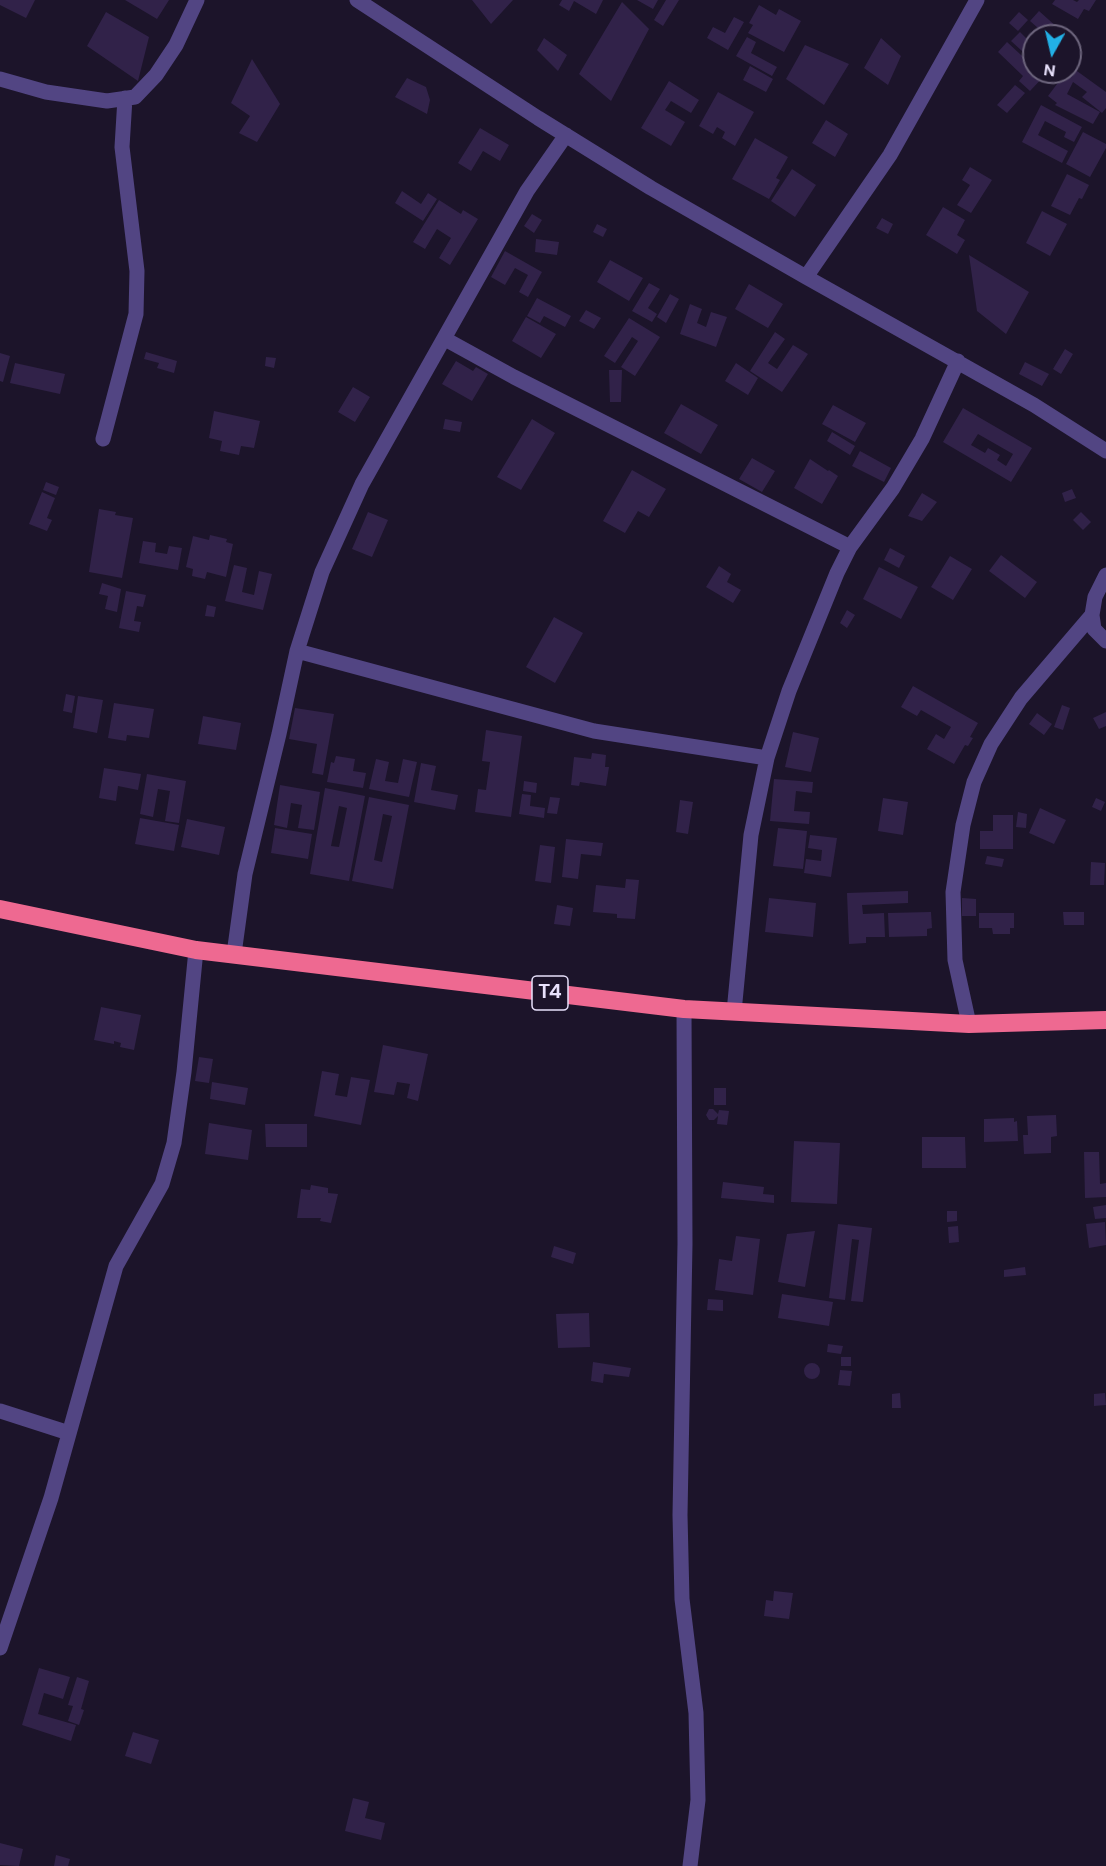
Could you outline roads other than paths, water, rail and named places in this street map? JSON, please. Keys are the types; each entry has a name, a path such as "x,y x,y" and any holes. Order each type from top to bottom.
{"highway":[{"name":"T4","path":"0,909 196,951 684,1009 969,1024 1106,1020"}],"street":[{"path":"0,79 46,92 107,101 135,97 156,75 176,45 197,0"},
{"path":"357,0 651,188 958,361 1034,405 1106,451"},
{"path":"806,277 890,155 977,0"},
{"path":"103,439 136,314 136,271 122,147 125,98"},
{"path":"234,954 245,874 297,651 322,572 362,484 528,191 566,135"},
{"path":"445,339 514,377 850,547"},
{"path":"734,1012 751,835 767,758 789,691 837,573 850,547 893,488 916,449 958,361"},
{"path":"1106,575 1095,597 1092,615 1094,629 1106,642"},
{"path":"969,1024 955,960 953,892 963,825 974,782 991,744 1021,698 1092,615"},
{"path":"297,651 594,731 767,758"},
{"path":"0,1648 51,1498 116,1266 162,1184 174,1143 184,1072 196,951"},
{"path":"684,1009 682,1599 696,1713 698,1800 690,1866"},
{"path":"0,1411 69,1433"}]}
